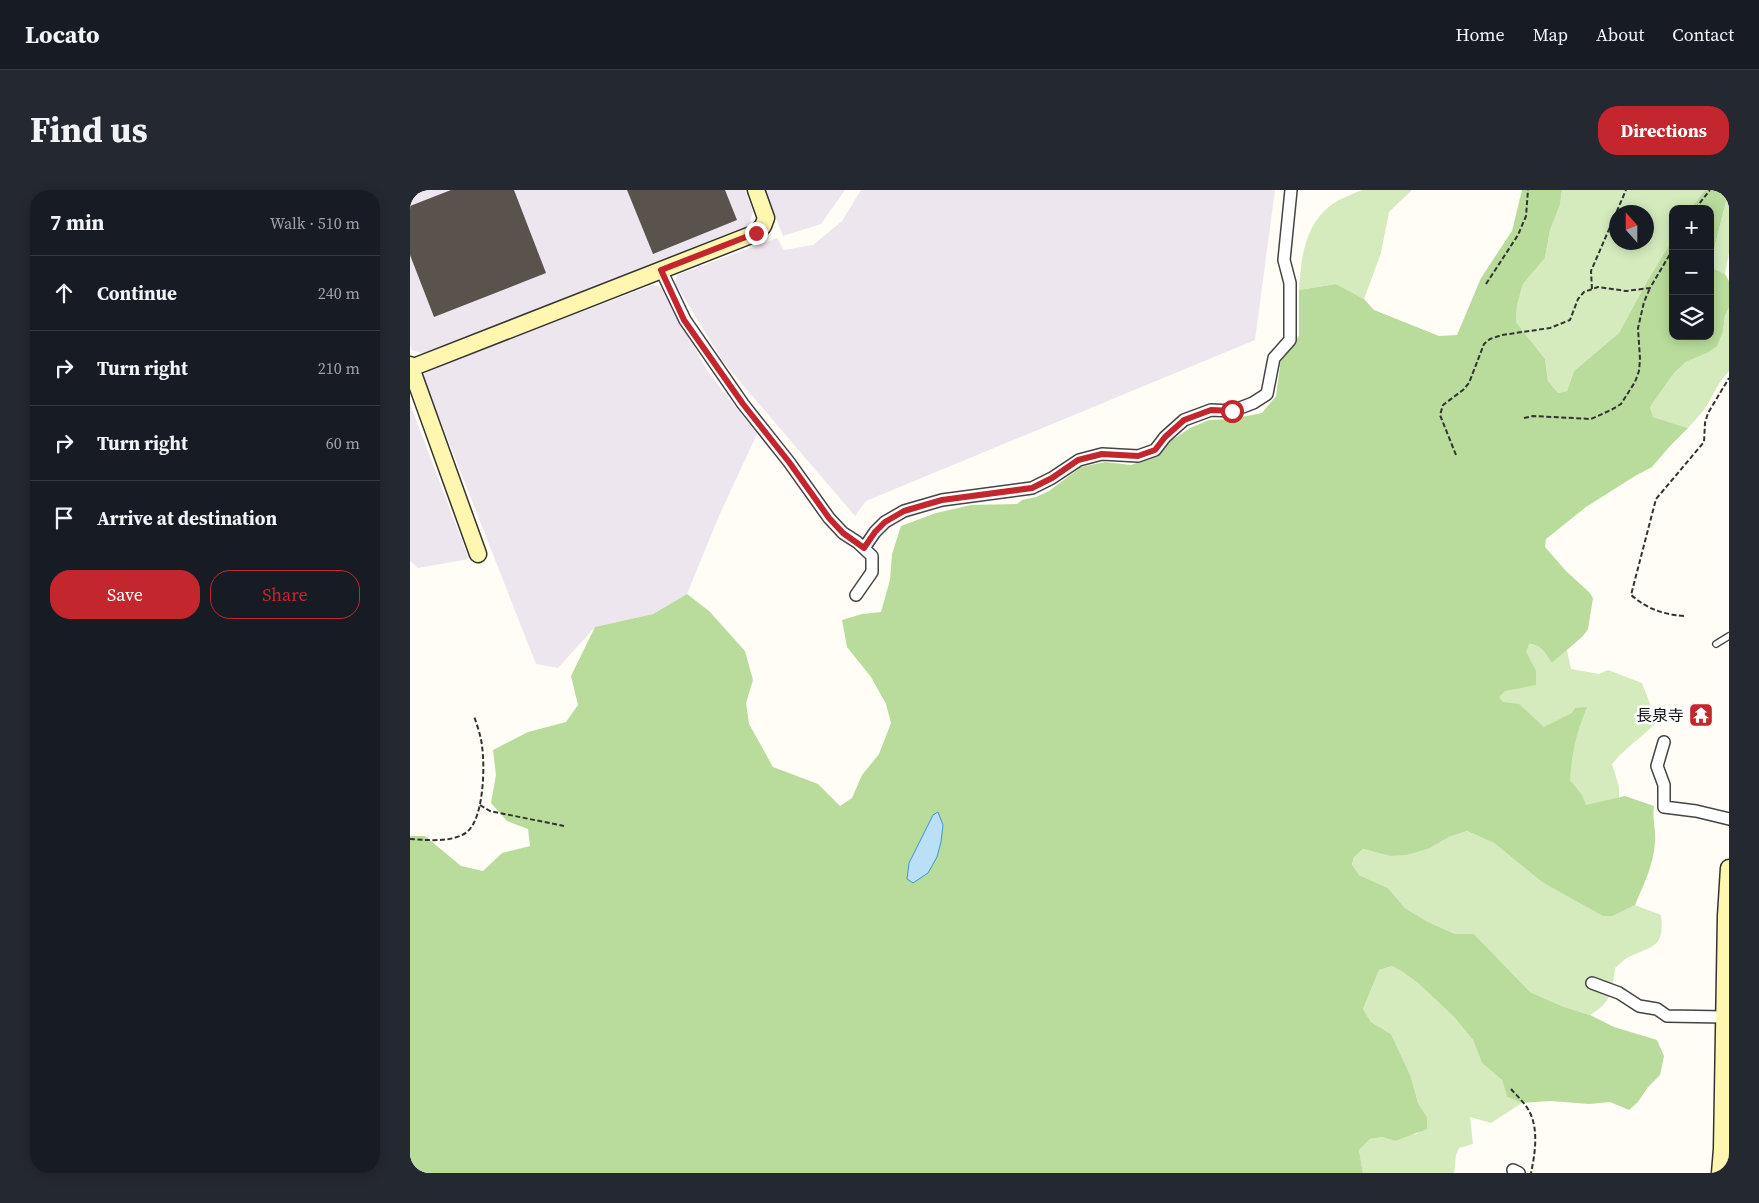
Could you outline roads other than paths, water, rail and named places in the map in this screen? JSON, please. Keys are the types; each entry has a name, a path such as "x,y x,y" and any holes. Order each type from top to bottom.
{"street":[{"path":"478,554 411,367 756,233 763,226 766,218 756,190"},
{"path":"864,548 885,522 904,511 942,500 1032,488 1052,478 1078,460 1102,454 1138,456 1155,450 1165,437 1184,420 1211,410 1232,411 1253,403 1267,394 1274,358 1290,340 1290,283 1284,260 1291,190"},
{"path":"661,270 684,320 743,404 789,462 829,518 843,533 872,556 872,572 856,595"},
{"path":"1664,742 1657,766 1664,785 1664,807 1696,811 1729,819"},
{"path":"1720,1173 1727,985 1726,916 1729,868"},
{"path":"1592,983 1620,993 1639,1006 1657,1009 1667,1016 1725,1017"}],"lane":[{"path":"1716,644 1729,636"}],"water":[{"path":"938,812 943,825 937,857 928,873 913,883 907,879 909,863 933,815"}],"place":[{"name":"長泉寺","path":"1701,715"}]}
